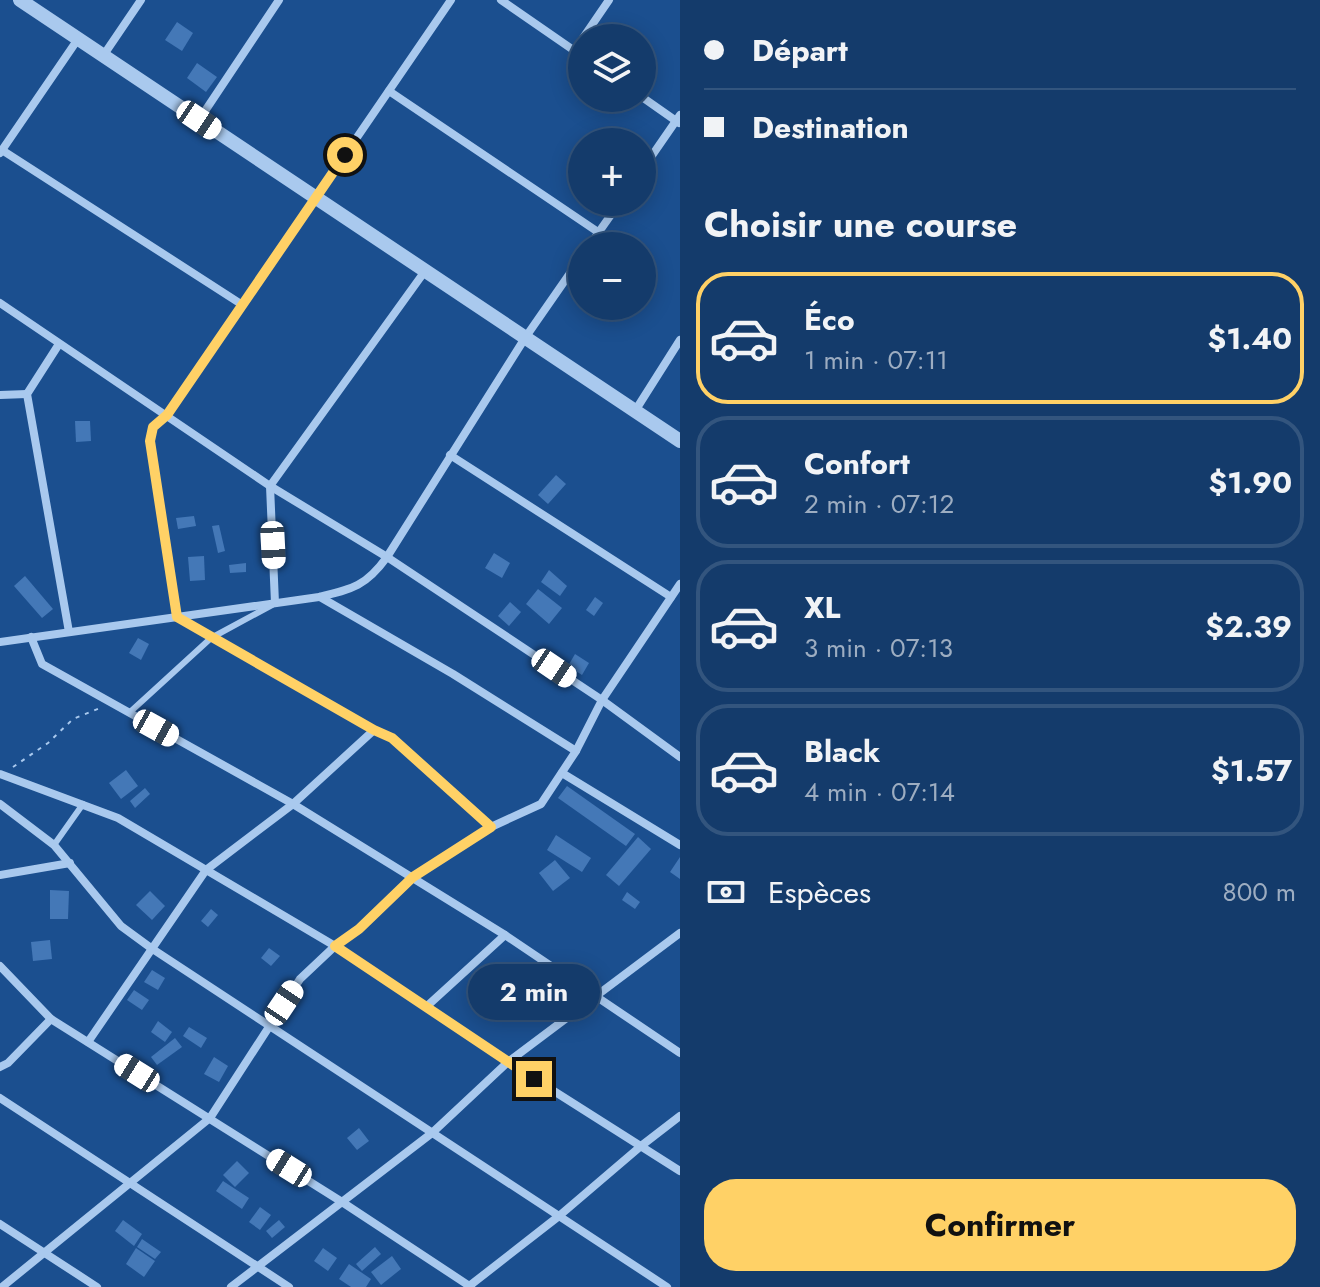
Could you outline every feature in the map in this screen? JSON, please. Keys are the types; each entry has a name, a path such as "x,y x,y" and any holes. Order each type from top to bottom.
{"street":[{"path":"20,0 680,441"},
{"path":"103,56 141,0"},
{"path":"199,120 279,0"},
{"path":"451,0 167,415 153,427 150,441 177,617 392,738 491,827"},
{"path":"501,0 568,46"},
{"path":"593,24 609,0"},
{"path":"78,39 1,151 241,304"},
{"path":"389,91 598,232 610,216"},
{"path":"656,106 679,120 656,151"},
{"path":"275,603 270,486 425,271"},
{"path":"0,642 319,597 355,589 374,574 387,557 525,338 568,276"},
{"path":"0,303 270,486 387,557 602,700 680,757"},
{"path":"635,411 680,340"},
{"path":"59,344 27,394 69,632"},
{"path":"0,395 27,394"},
{"path":"450,455 671,597"},
{"path":"2,1287 210,1118 300,979 335,946 359,929 413,877 491,827 541,804 576,751 602,700 680,584"},
{"path":"319,597 453,674 576,751"},
{"path":"31,637 42,664 293,804 413,877 680,1053"},
{"path":"88,1042 206,870 293,804 374,730"},
{"path":"562,773 680,845"},
{"path":"1,774 118,818 335,946 508,1062 680,1171"},
{"path":"0,804 54,845 121,926 151,948 667,1287"},
{"path":"0,875 70,863"},
{"path":"231,1287 432,1133 508,1062 679,934"},
{"path":"426,1007 505,935"},
{"path":"0,966 51,1019 342,1202 469,1287 680,1116"},
{"path":"0,1067 8,1063 51,1019"},
{"path":"0,1098 289,1287"},
{"path":"0,1224 97,1287"}],"lane":[{"path":"129,713 211,638 275,603"},
{"path":"54,845 83,804"}],"path":[{"path":"1,774 48,743 73,719 112,704"}],"building":[{"path":"177,22 193,33 182,51 165,40"},
{"path":"197,63 217,77 206,92 187,78"},
{"path":"75,421 90,421 91,441 76,442"},
{"path":"556,475 566,484 548,504 538,495"},
{"path":"194,516 196,526 178,529 176,518"},
{"path":"219,525 225,551 218,553 212,526"},
{"path":"494,553 510,563 502,578 485,568"},
{"path":"204,556 205,580 190,581 188,557"},
{"path":"246,563 246,572 230,573 229,565"},
{"path":"549,570 567,586 560,596 541,582"},
{"path":"25,576 53,609 42,618 14,586"},
{"path":"538,589 562,608 549,624 526,604"},
{"path":"595,597 603,603 594,616 586,610"},
{"path":"510,602 521,612 509,626 498,616"},
{"path":"138,638 149,644 141,660 129,653"},
{"path":"575,654 589,663 582,675 568,666"},
{"path":"126,770 138,786 121,799 109,783"},
{"path":"567,786 635,834 626,846 558,798"},
{"path":"145,788 150,794 135,808 130,801"},
{"path":"556,835 591,858 582,872 547,850"},
{"path":"638,837 651,849 619,886 606,875"},
{"path":"680,857 680,879 670,872"},
{"path":"555,860 570,878 553,891 539,873"},
{"path":"50,890 69,891 68,919 50,919"},
{"path":"150,891 165,906 152,920 136,905"},
{"path":"627,892 640,902 635,909 622,900"},
{"path":"211,909 218,915 208,927 201,921"},
{"path":"50,940 52,959 33,961 31,942"},
{"path":"269,948 280,956 271,966 261,958"},
{"path":"152,970 165,978 158,990 144,982"},
{"path":"134,990 149,1000 142,1010 127,1000"},
{"path":"158,1021 172,1032 165,1042 151,1032"},
{"path":"189,1027 207,1038 201,1048 183,1036"},
{"path":"175,1038 182,1047 157,1065 151,1057"},
{"path":"214,1057 228,1066 219,1082 204,1074"},
{"path":"359,1128 369,1141 357,1150 347,1138"},
{"path":"237,1161 249,1173 235,1187 223,1175"},
{"path":"223,1181 249,1198 242,1209 216,1191"},
{"path":"260,1207 271,1215 260,1230 249,1222"},
{"path":"123,1220 142,1234 134,1246 115,1231"},
{"path":"279,1220 285,1227 272,1238 266,1231"},
{"path":"142,1239 161,1252 155,1259 137,1247"},
{"path":"375,1247 381,1254 362,1271 356,1264"},
{"path":"136,1248 155,1261 144,1277 126,1264"},
{"path":"323,1248 337,1258 328,1271 314,1261"},
{"path":"392,1256 401,1269 381,1285 371,1272"},
{"path":"349,1264 371,1279 366,1287 351,1287 339,1279"}],"route":[{"path":"345,155 167,415 153,427 150,441 177,617 392,738 491,827 413,877 359,929 335,946 534,1079"}]}
